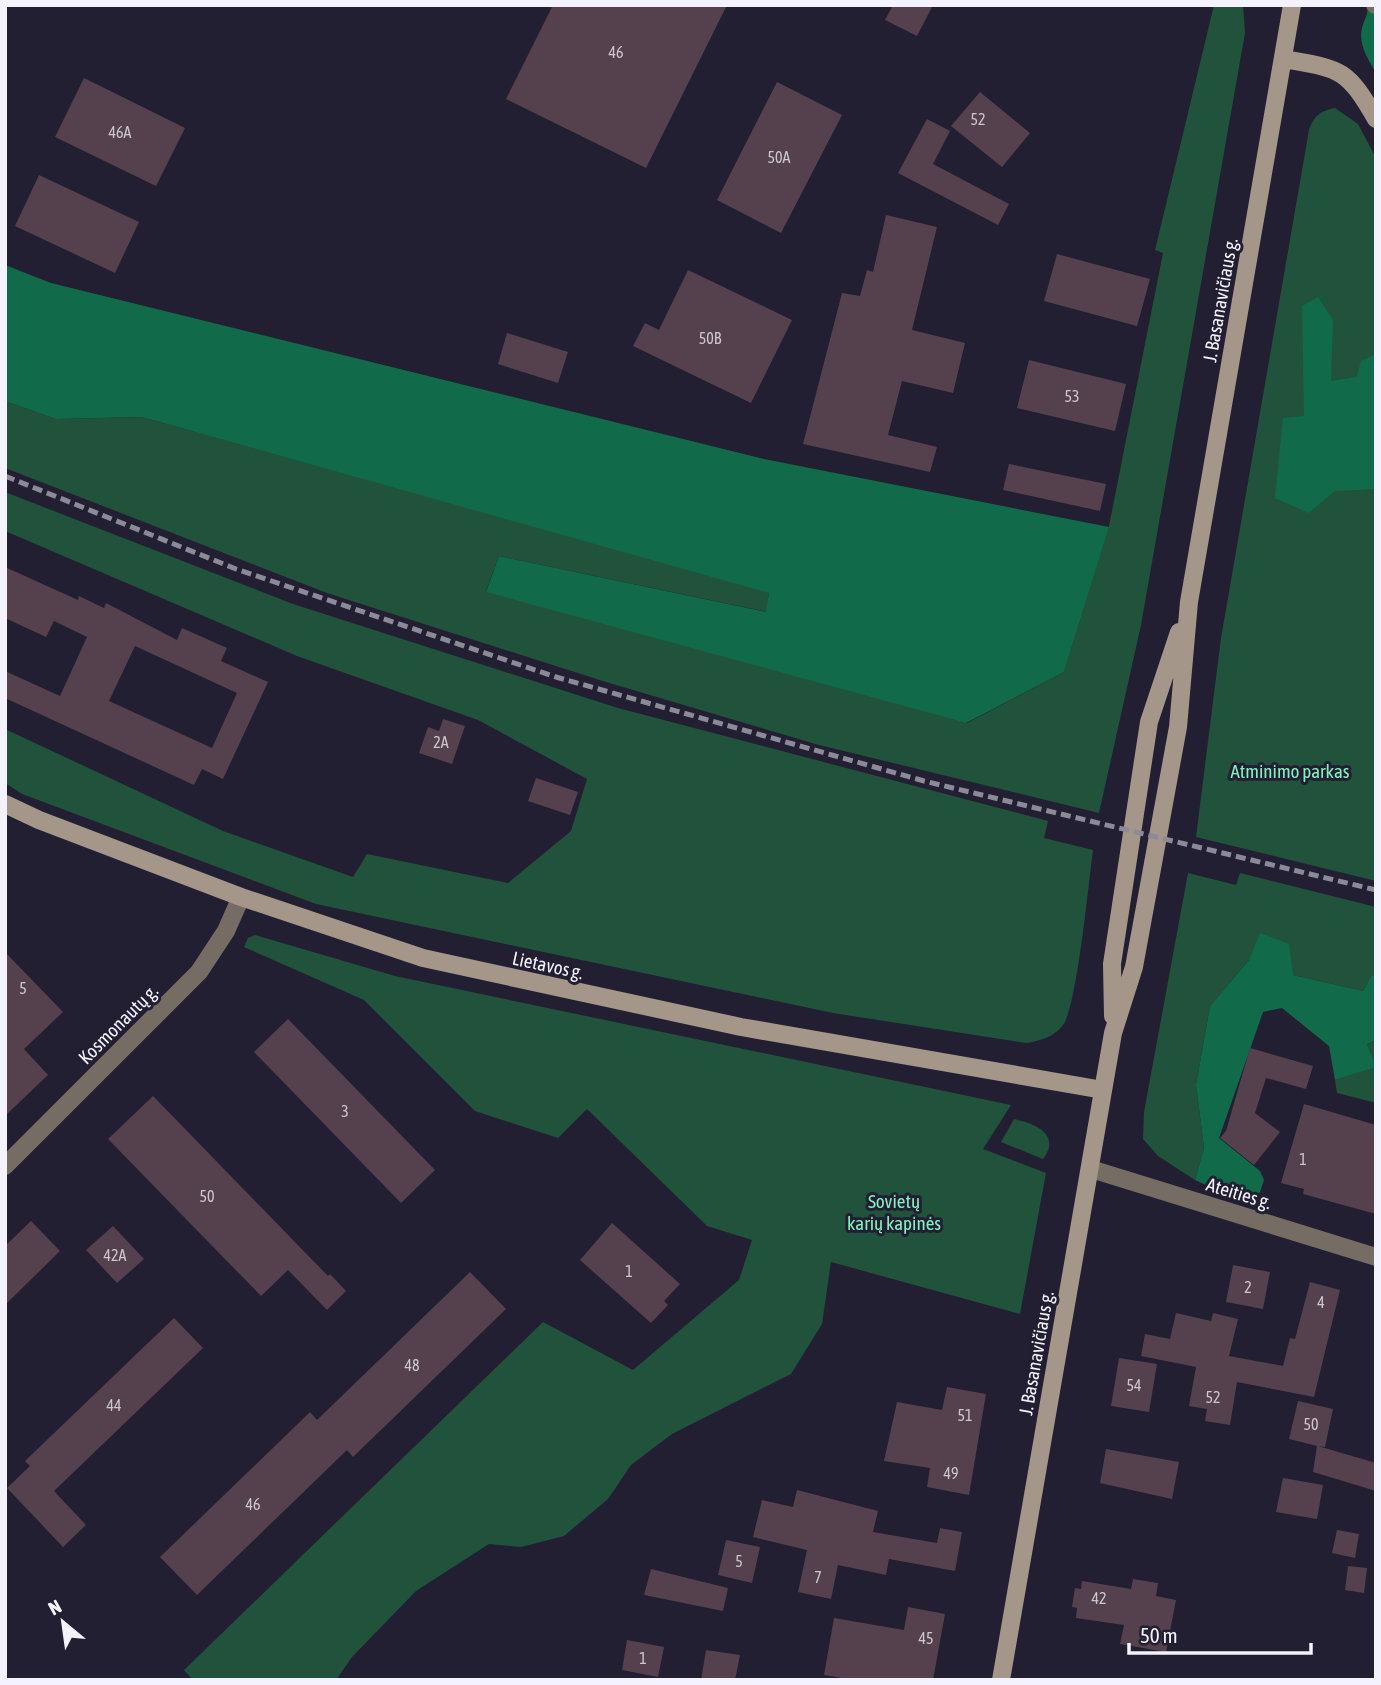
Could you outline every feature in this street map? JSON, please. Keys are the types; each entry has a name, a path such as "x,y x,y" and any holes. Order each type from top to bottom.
{"main road":[{"name":"J. Basanavičiaus g.","path":"1001,1680 1113,1033 1134,967 1178,727 1189,602 1292,5"},
{"path":"1283,59 1336,68 1354,82 1376,119"},
{"name":"J. Basanavičiaus g.","path":"1113,1033 1112,964 1149,722 1189,602"},
{"name":"Lietavos g.","path":"5,804 38,820 241,897 422,958 741,1027 1103,1090"}],"street":[{"name":"Kosmonautų g.","path":"5,1166 199,972 226,931 241,897"},
{"name":"Ateities g.","path":"1091,1169 1376,1257"}],"green space":[{"path":"1214,5 1243,5 1245,33 1141,625 1099,813 819,745 606,682 327,593 5,468 5,401 56,419 142,417 769,592 767,612 499,556 486,591 967,723 1064,672 1109,526 1163,253 1155,250"},
{"path":"1367,5 1376,5 1376,73 1361,40"},
{"name":"Atminimo parkas","path":"1335,108 1358,124 1376,158 1376,881 1196,837 1221,638 1309,130 1318,115"},
{"path":"5,265 51,283 764,459 1109,527 1064,672 966,723 486,592 499,556 766,612 769,593 142,417 56,419 5,401"},
{"path":"1318,297 1333,320 1331,381 1357,377 1361,361 1376,354 1376,489 1335,491 1309,513 1275,498 1283,418 1304,416 1302,306"},
{"path":"5,492 293,604 618,708 1048,821 1044,838 1093,850 1078,970 1063,1025 1046,1038 1026,1043 833,1013 316,904 22,794 5,783 5,729 223,831 353,877 367,854 508,883 571,831 587,779 478,720 297,656 5,531"},
{"path":"1188,873 1236,885 1240,873 1376,907 1376,976 1371,976 1363,991 1293,975 1249,960 1210,1006 1196,1085 1204,1148 1195,1180 1158,1156 1143,1139 1144,1112"},
{"path":"1260,933 1289,944 1293,975 1363,991 1371,976 1376,976 1376,1040 1367,1044 1376,1067 1335,1080 1329,1046 1282,1008 1263,1012 1219,1138 1260,1171 1264,1180 1260,1192 1247,1204 1195,1180 1204,1148 1196,1085 1210,1006 1249,960"},
{"name":"Sovietų karių kapinės","path":"255,935 395,976 1011,1105 983,1149 1046,1173 1020,1314 831,1262 822,1324 791,1374 672,1434 631,1465 608,1499 564,1536 521,1547 489,1544 416,1591 352,1657 336,1680 193,1680 184,1670 543,1322 633,1370 739,1280 752,1240 707,1226 587,1109 558,1138 475,1111 364,1000 244,947 248,938"},
{"path":"1376,1040 1376,1103 1337,1093 1335,1080 1375,1067 1367,1044"},
{"path":"1014,1119 1030,1123 1047,1136 1048,1150 1043,1159 1001,1142"}],"building":[{"path":"553,5 727,5 646,168 506,99"},
{"path":"893,5 933,5 917,36 885,20"},
{"path":"84,78 185,128 156,186 55,137"},
{"path":"777,82 842,115 781,233 717,200"},
{"path":"980,92 1030,133 1002,167 951,126"},
{"path":"927,119 950,131 933,164 1009,204 998,225 898,173"},
{"path":"39,175 139,222 115,273 15,226"},
{"path":"886,215 937,227 912,330 965,343 953,393 902,381 888,435 937,447 930,472 803,444 842,293 860,296 867,270 873,272"},
{"path":"1057,254 1150,279 1137,326 1044,301"},
{"path":"688,270 792,320 751,403 633,346 645,323 659,330"},
{"path":"507,333 568,352 558,383 498,364"},
{"path":"1029,360 1126,384 1115,431 1017,408"},
{"path":"1009,464 1106,484 1100,511 1003,490"},
{"path":"5,567 78,600 79,596 104,608 106,603 177,640 182,628 227,648 221,661 268,682 223,779 202,769 194,785 5,698 5,671 60,696 87,637 54,621 46,637 5,618","holes":["135,646 237,693 212,748 109,701"]},
{"path":"443,719 465,726 452,764 419,753 428,727 439,731"},
{"path":"536,778 578,792 570,815 528,801"},
{"path":"5,952 63,1012 24,1049 48,1075 5,1116"},
{"path":"288,1019 435,1170 401,1203 254,1052"},
{"path":"1250,1048 1313,1066 1306,1089 1266,1078 1255,1113 1280,1132 1254,1165 1220,1138 1226,1131"},
{"path":"153,1096 328,1276 330,1274 346,1291 327,1310 288,1270 261,1296 108,1139"},
{"path":"1304,1104 1376,1125 1376,1214 1303,1194 1304,1189 1281,1183"},
{"path":"31,1221 60,1251 5,1305 5,1246"},
{"path":"612,1223 680,1284 664,1301 668,1305 651,1323 580,1260"},
{"path":"113,1226 144,1259 117,1283 86,1250"},
{"path":"1233,1265 1270,1272 1263,1309 1226,1302"},
{"path":"470,1272 506,1309 353,1457 347,1450 197,1595 160,1557 310,1412 317,1420"},
{"path":"1310,1282 1340,1290 1314,1397 1237,1382 1230,1425 1205,1421 1207,1409 1189,1406 1196,1367 1141,1356 1145,1334 1170,1339 1176,1313 1211,1321 1213,1313 1238,1319 1229,1356 1283,1366 1290,1338 1295,1339"},
{"path":"174,1318 203,1348 54,1491 86,1525 63,1547 7,1488 30,1466 25,1461"},
{"path":"1119,1358 1157,1364 1149,1412 1111,1406"},
{"path":"947,1387 986,1394 969,1495 927,1487 930,1468 884,1461 897,1402 942,1410"},
{"path":"1298,1401 1333,1409 1325,1447 1318,1446 1376,1463 1376,1491 1313,1472 1317,1446 1289,1439"},
{"path":"1106,1449 1179,1462 1172,1499 1100,1483"},
{"path":"1283,1478 1323,1485 1317,1519 1276,1512"},
{"path":"797,1490 878,1511 873,1532 937,1543 940,1528 962,1532 955,1571 889,1559 886,1575 838,1565 831,1599 798,1592 807,1550 753,1537 762,1500 793,1507"},
{"path":"1337,1530 1359,1534 1355,1558 1332,1553"},
{"path":"726,1540 760,1547 752,1583 718,1575"},
{"path":"1348,1566 1367,1568 1364,1593 1345,1590"},
{"path":"651,1569 728,1588 723,1611 644,1595"},
{"path":"1133,1579 1158,1583 1156,1596 1176,1600 1166,1652 1120,1644 1124,1625 1076,1618 1077,1608 1072,1607 1075,1588 1081,1589 1082,1581 1131,1589"},
{"path":"908,1607 945,1614 933,1680 853,1680 824,1675 834,1618 904,1630"},
{"path":"627,1640 664,1647 658,1677 622,1670"},
{"path":"706,1650 740,1655 735,1680 701,1680"}],"railway":[{"path":"5,476 236,569 556,677 924,781 1376,890"}]}
